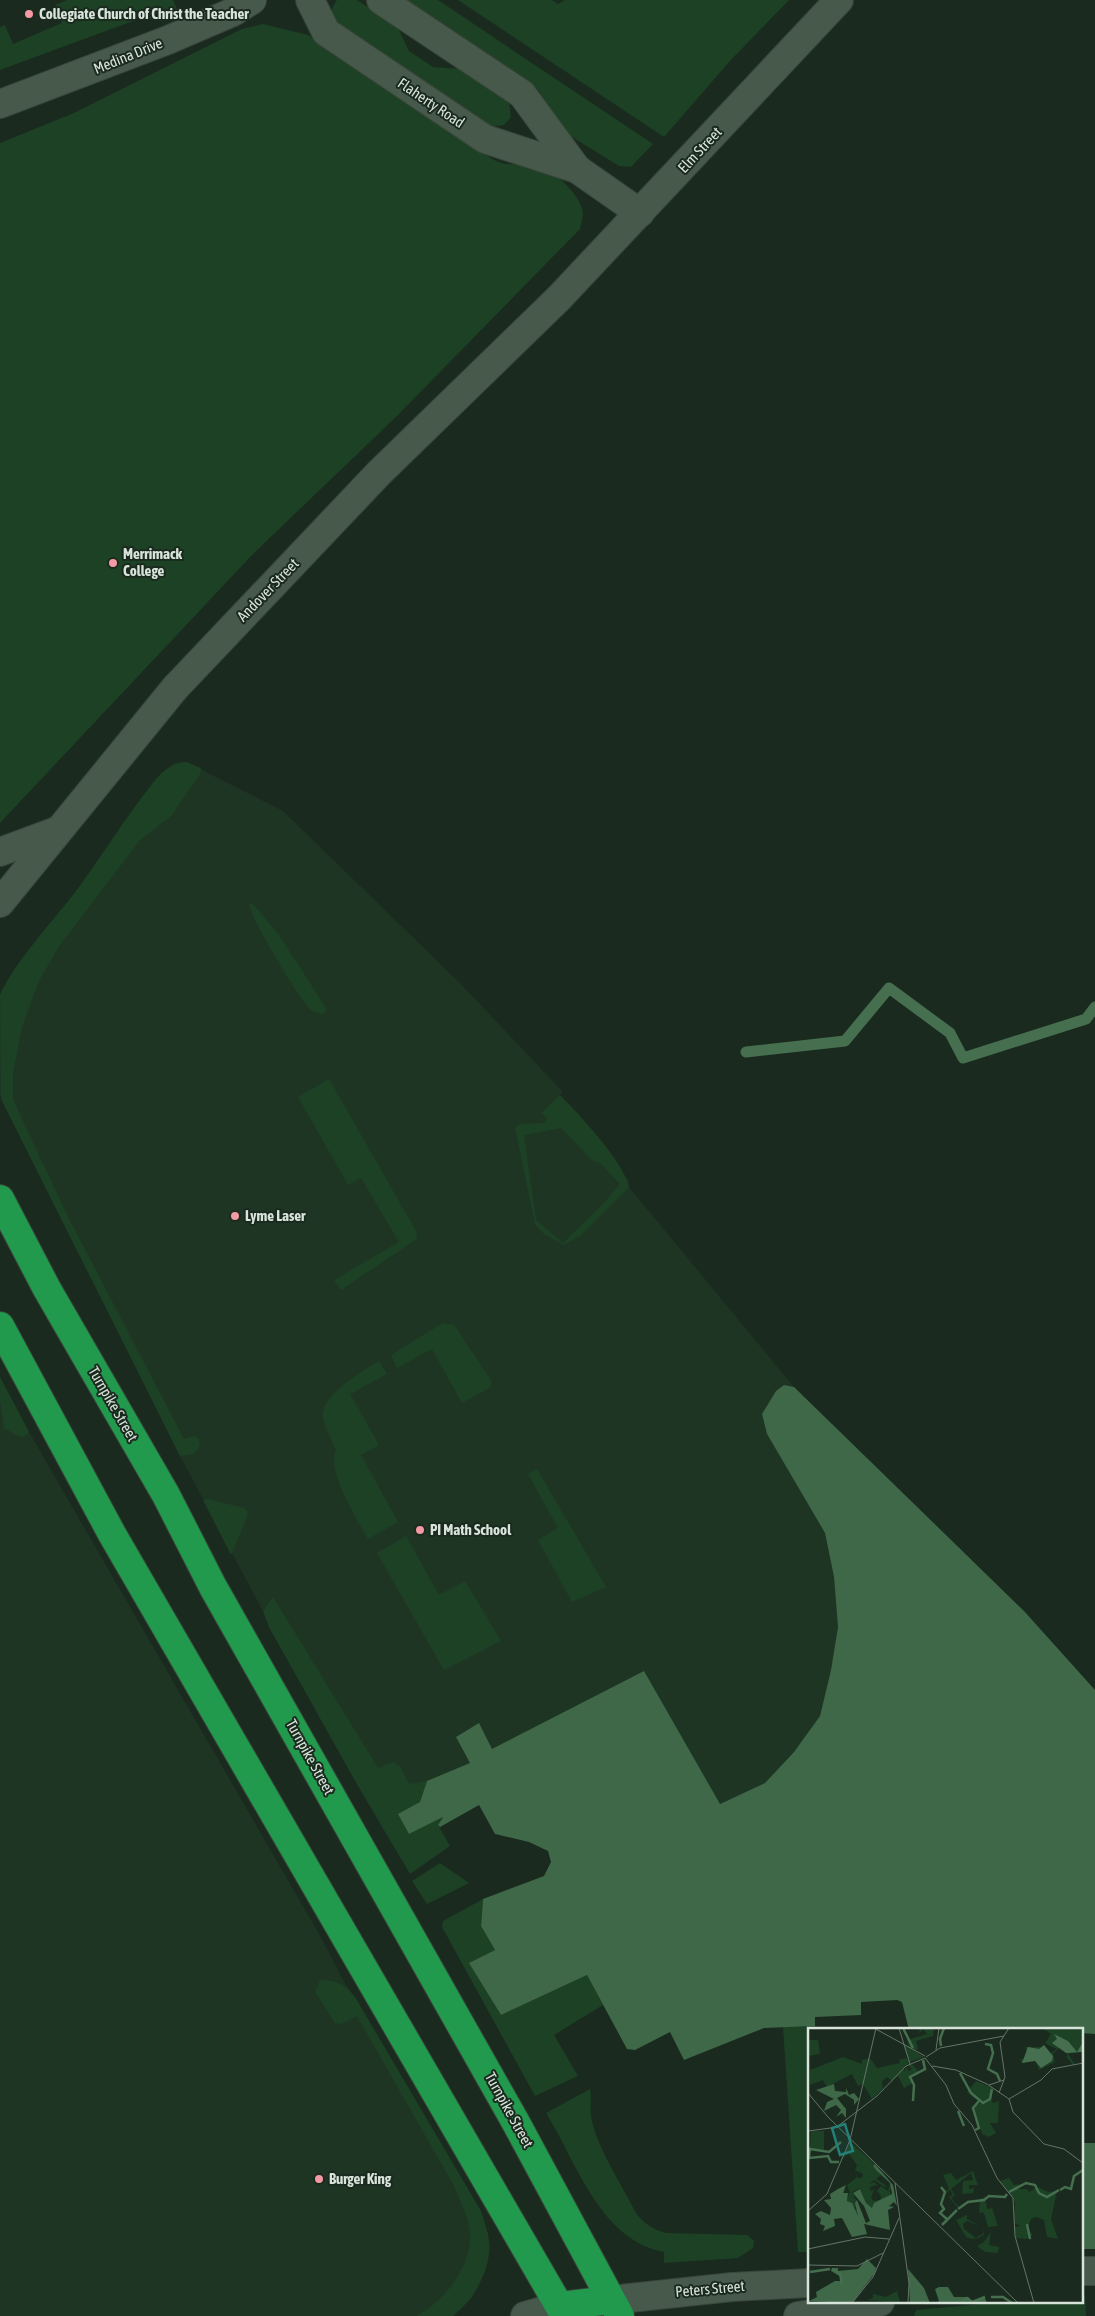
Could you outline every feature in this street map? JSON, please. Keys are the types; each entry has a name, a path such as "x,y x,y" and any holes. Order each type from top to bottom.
{"highway":[{"name":"Turnpike Street","path":"0,1199 47,1288 166,1495 213,1587 515,2121 616,2308"},
{"path":"0,1326 112,1534 562,2311 616,2308"}],"main road":[{"name":"Medina Drive","path":"0,104 168,40 233,12 252,0"},
{"name":"Flaherty Road","path":"310,0 326,32 485,139 577,169 640,213"},
{"name":"Flaherty Road","path":"381,0 522,94 577,169"},
{"name":"Elm Street","path":"559,298 839,0"},
{"name":"Andover Street","path":"0,903 188,674 379,473 559,298"},
{"path":"0,852 59,830"},
{"name":"Peters Street","path":"616,2308 732,2287 808,2283"},
{"path":"798,2316 868,2304"},
{"path":"525,2316 562,2311"}],"shaded area":[{"path":"67,0 173,0 179,13 176,17 167,21 158,21 144,17 0,70 0,27 5,25 13,44 62,23 55,5"},
{"path":"337,0 357,0 397,26 409,51 433,67 461,69 509,102 511,117 504,125 487,127 336,25 332,12"},
{"path":"403,0 438,0 653,144 631,167 619,166 564,132 538,90"},
{"path":"458,0 552,0 558,4 565,0 789,0 730,61 664,137"},
{"name":"Merrimack College","path":"263,24 308,35 494,160 507,164 528,163 545,168 570,189 581,205 583,213 580,229 397,416 253,554 0,823 0,143 74,113 242,29"},
{"path":"186,762 283,811 461,984 563,1092 560,1095 608,1151 628,1180 629,1187 794,1387 784,1385 776,1391 762,1415 767,1434 825,1533 834,1577 838,1627 831,1670 820,1716 794,1752 765,1783 720,1804 420,1802 358,1786 269,1627 263,1611 180,1456 0,1095 0,995 4,987 79,887 155,779 174,763"},
{"path":"186,762 201,768 200,774 171,816 140,840 60,945 39,981 22,1027 13,1073 13,1099 67,1215 184,1439 194,1436 199,1439 200,1445 194,1454 180,1456 1,1099 0,995 6,982 25,954 79,887 158,777 165,770"},
{"path":"249,903 254,905 279,935 326,1008 324,1014 311,1010 304,1002 265,939"},
{"path":"329,1079 416,1231 417,1239 341,1290 334,1280 399,1242 361,1178 348,1185 298,1097"},
{"path":"560,1095 610,1152 626,1177 629,1187 580,1236 564,1245 544,1234 535,1224 515,1128 520,1124 545,1123 547,1118 541,1113","holes":["561,1128 592,1160 601,1164 620,1184 605,1202 563,1243 536,1220 524,1135"]},
{"path":"443,1323 454,1325 491,1380 491,1387 462,1403 432,1349 397,1368 391,1355"},
{"path":"379,1361 387,1374 350,1394 379,1445 361,1455 398,1522 368,1539 350,1508 339,1482 335,1470 334,1459 336,1450 326,1429 323,1417 328,1400 335,1392 353,1377"},
{"path":"0,1377 29,1432 319,1934 346,1985 481,2211 488,2233 489,2253 472,2298 453,2316 0,2316"},
{"path":"0,1377 29,1432 24,1437 4,1428 0,1401"},
{"path":"537,1469 606,1587 572,1602 538,1540 558,1528 528,1474"},
{"path":"208,1499 244,1508 247,1511 248,1515 231,1555 203,1500"},
{"path":"406,1536 439,1595 465,1581 501,1641 444,1670 377,1553"},
{"path":"273,1597 378,1768 393,1762 400,1766 409,1784 427,1781 409,1834 443,1816 438,1825 450,1846 410,1874 358,1786 269,1627 263,1611"},
{"path":"440,1863 469,1883 427,1904 412,1881"},
{"path":"483,1899 481,1926 495,1950 470,1963 501,2015 587,1975 603,2005 554,2035 578,2076 535,2096 442,1927 443,1921"},
{"path":"320,1980 340,1984 355,1997 481,2211 489,2242 488,2262 472,2296 453,2316 416,2316 437,2302 454,2282 461,2270 469,2246 470,2234 464,2209 454,2186 357,2016 341,2024 335,2023 315,1992"},
{"path":"815,2026 816,2028 808,2028 808,2252 798,2252 783,2027"},
{"path":"590,2089 591,2116 598,2139 636,2213 642,2220 653,2228 666,2233 747,2235 754,2241 753,2248 738,2258 664,2263 664,2252 642,2245 623,2232 607,2216 593,2197 546,2113"},
{"path":"1082,2295 1085,2295 1086,2316 914,2316 916,2310 981,2304 1082,2304"}],"green space":[{"path":"784,1385 794,1387 1024,1611 1095,1690 1095,2034 1082,2033 1082,2028 908,2028 902,2002 897,2000 861,2002 861,2015 815,2017 815,2026 764,2028 684,2060 670,2032 635,2050 627,2049 587,1975 501,2015 469,1963 495,1950 481,1926 483,1899 544,1876 551,1862 548,1851 529,1842 495,1834 479,1805 440,1827 438,1825 443,1817 409,1834 398,1814 420,1802 427,1781 470,1763 456,1737 479,1723 492,1749 644,1671 720,1804 765,1783 794,1752 820,1716 831,1670 838,1627 834,1577 825,1533 767,1434 762,1414 776,1391"},
{"path":"1082,2143 1095,2143 1095,2249 1082,2249"}],"waterway":[{"path":"746,1052 845,1041 889,988 950,1033 963,1058 1086,1019 1095,1007"}],"place":[{"name":"Collegiate Church of Christ the Teacher","path":"29,14"},
{"name":"Merrimack College","path":"113,563"},
{"name":"Lyme Laser","path":"235,1216"},
{"name":"PI Math School","path":"420,1530"},
{"name":"Burger King","path":"319,2179"}]}
